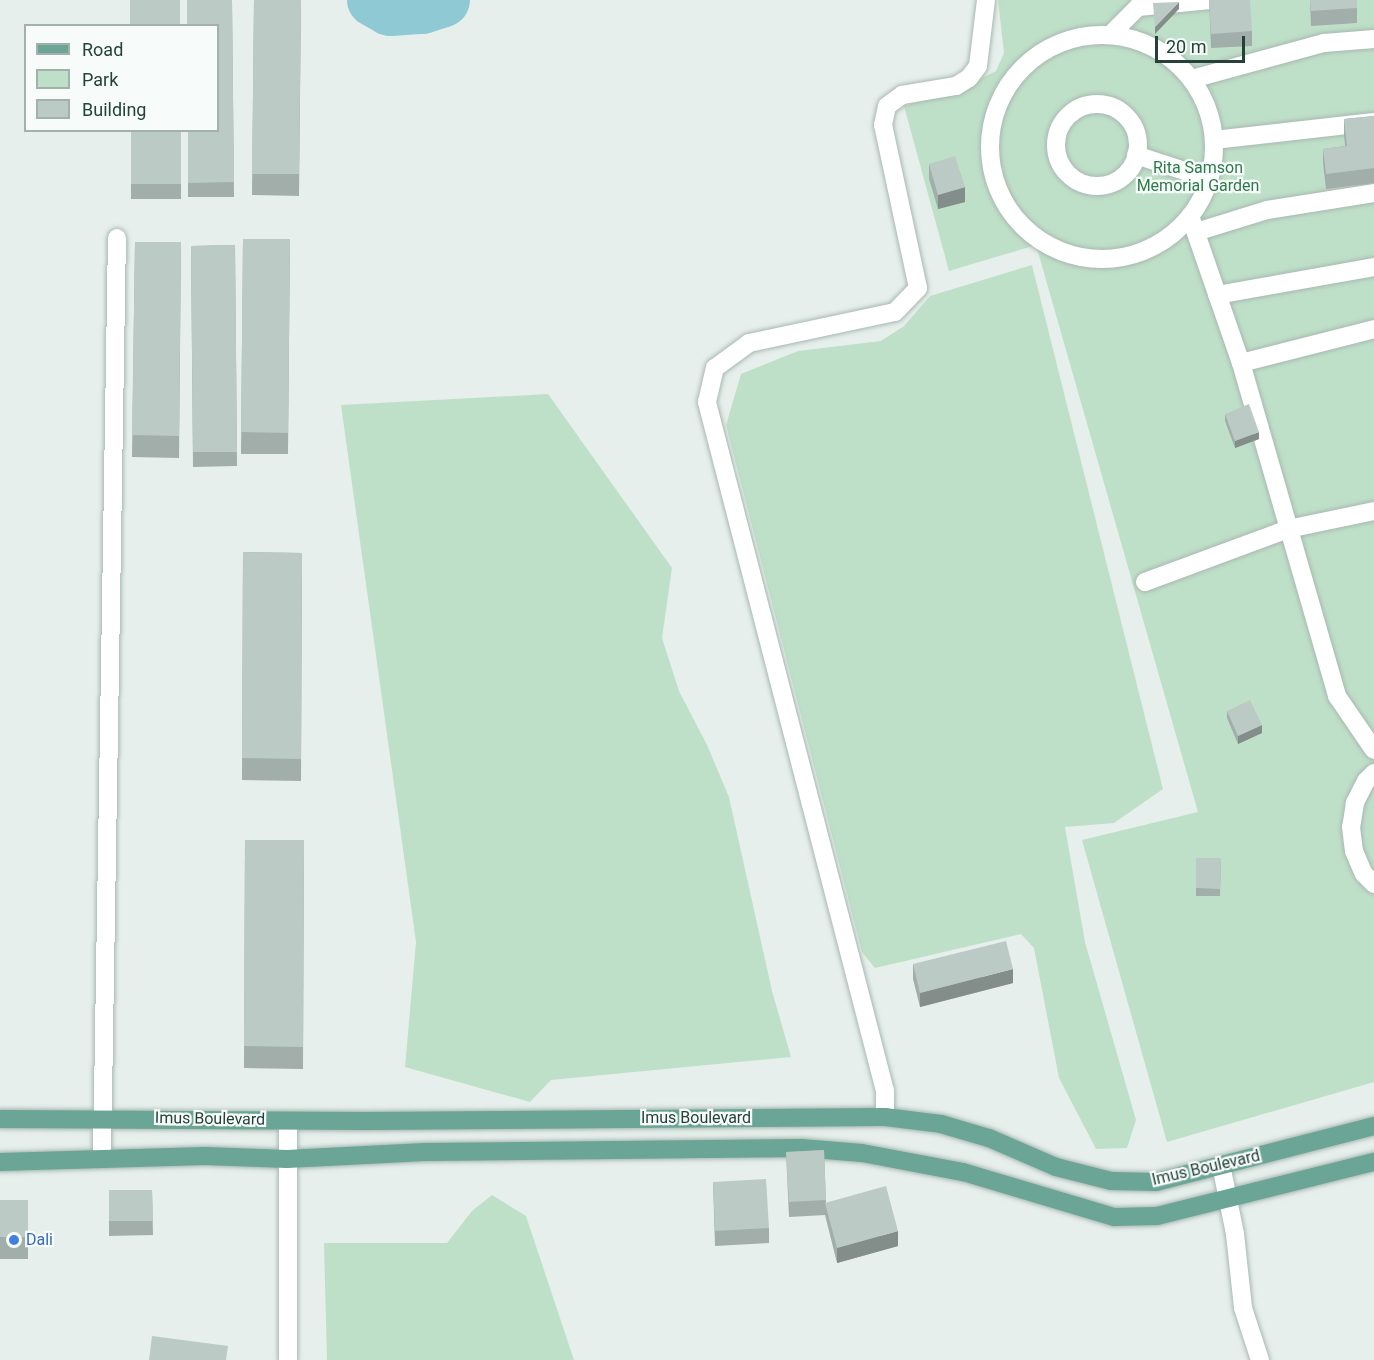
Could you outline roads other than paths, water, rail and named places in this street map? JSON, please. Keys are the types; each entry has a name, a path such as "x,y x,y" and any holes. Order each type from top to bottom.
{"main road":[{"name":"Imus Boulevard","path":"0,1119 288,1121 885,1117 941,1124 989,1138 1056,1167 1111,1181 1155,1182 1374,1126"},
{"name":"Imus Boulevard","path":"0,1162 205,1156 288,1159 425,1152 801,1148 862,1153 963,1172 1114,1217 1157,1216 1374,1162"}],"street":[{"path":"885,1117 882,1080 707,402 715,368 749,343 895,312 918,288 883,125 887,106 902,95 956,86 969,78 978,66 986,0"},
{"path":"1111,33 1138,7 1211,0"},
{"path":"1374,193 1193,224 1161,242 1126,257 1088,259 1050,248 1020,224 998,192 989,154 993,115 1010,80 1038,53 1073,37 1111,33 1142,41 1169,56 1192,79 1207,108 1214,140 1209,179 1193,224 1241,363 1337,696 1374,750"},
{"path":"1192,79 1324,43 1374,39"},
{"path":"1101,104 1114,108 1126,116 1134,127 1138,141 1136,156 1131,168 1112,184 1087,185 1075,180 1059,160 1058,135 1063,122 1073,111 1086,105 1101,104"},
{"path":"1214,140 1374,122"},
{"path":"1136,156 1209,179"},
{"path":"102,1159 117,238"},
{"path":"1217,295 1374,267"},
{"path":"1241,363 1374,329"},
{"path":"1145,582 1288,529 1374,511"},
{"path":"1374,773 1366,781 1356,802 1351,827 1354,851 1364,873 1374,884"},
{"path":"288,1121 288,1360"},
{"path":"1221,1165 1244,1308 1260,1360"}],"waterway":[{"path":"374,0 390,9 422,7 443,0"}],"place":[{"name":"Dali","path":"14,1240"}],"park label":[{"name":"Rita Samson Memorial Garden","path":"1198,177"}]}
